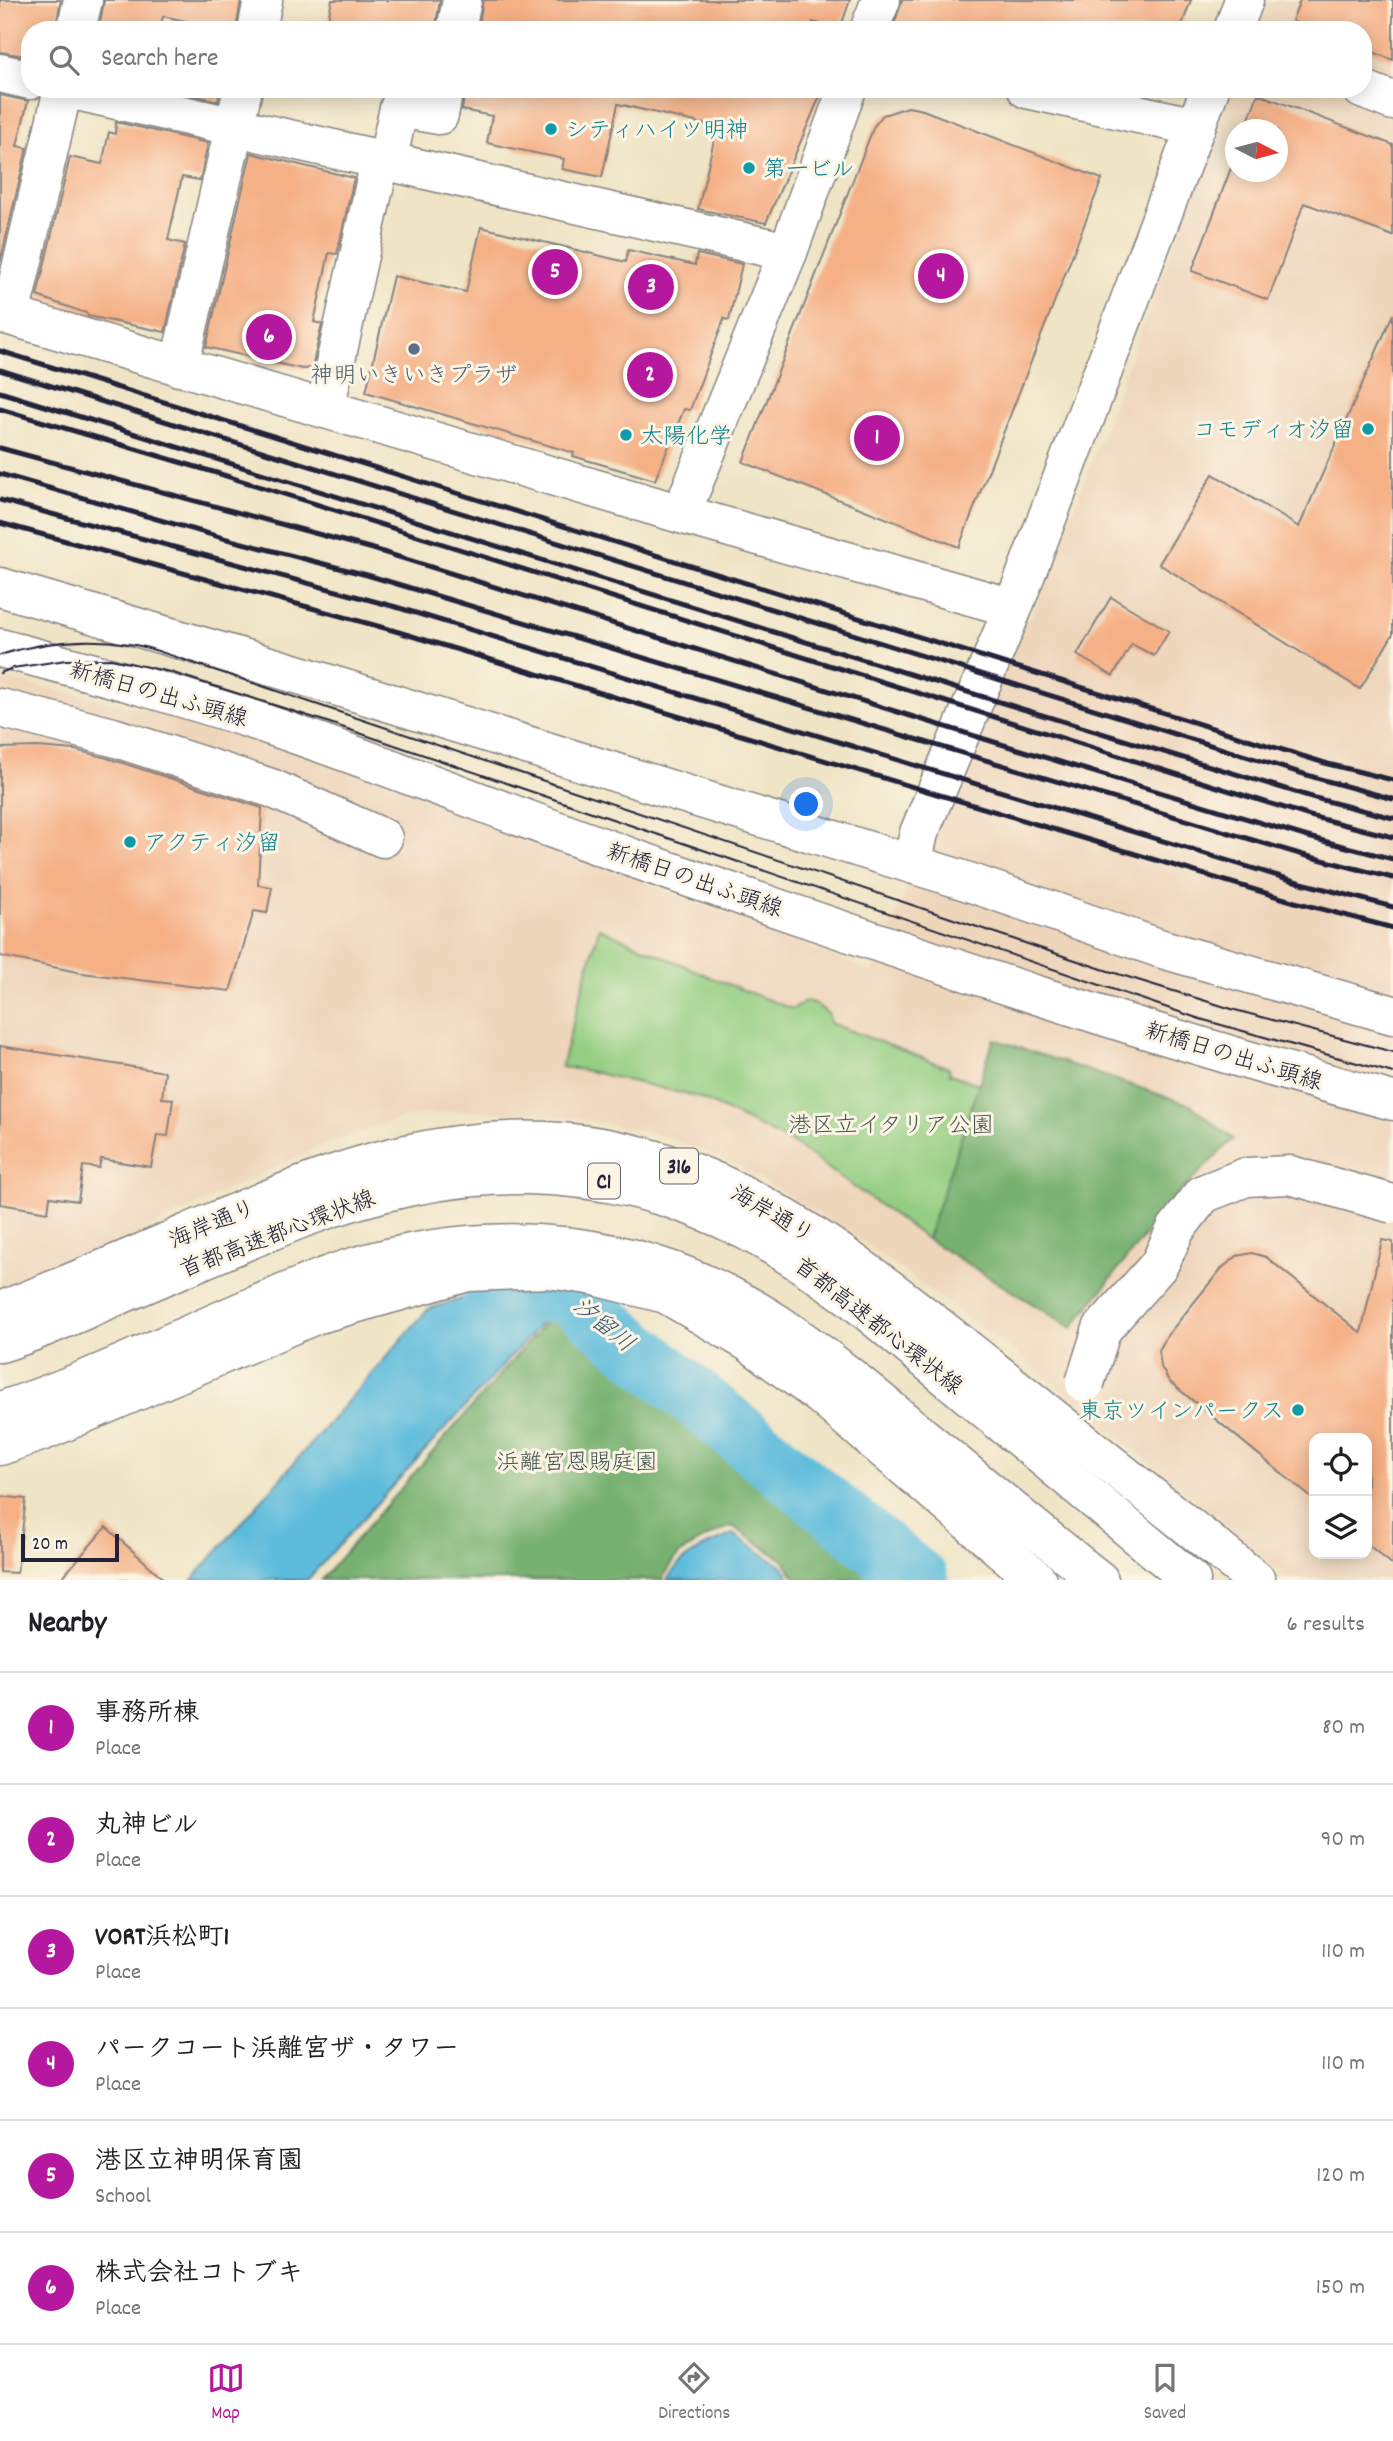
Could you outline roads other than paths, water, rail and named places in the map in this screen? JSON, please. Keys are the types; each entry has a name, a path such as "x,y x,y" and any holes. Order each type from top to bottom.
{"main road":[{"path":"78,21 83,0"},
{"path":"259,21 264,0"},
{"path":"458,21 462,0"},
{"path":"872,21 880,0"},
{"path":"1236,21 1244,0"},
{"path":"0,73 21,78"},
{"path":"1372,93 1393,101"},
{"path":"61,98 5,315 681,514 1013,608"},
{"path":"107,98 788,252"},
{"path":"179,367 241,98"},
{"path":"326,409 399,108 439,116 442,98"},
{"path":"681,514 788,252 844,98"},
{"path":"1067,98 1196,127"},
{"path":"912,864 919,833 1013,608 1207,98"},
{"path":"0,587 313,679 912,864 1162,948 1393,1015"},
{"name":"新橋日の出ふ頭線","path":"0,648 147,687 281,729 682,876 917,955 1260,1065 1393,1101"},
{"path":"0,708 113,737 271,788 383,838"},
{"name":"海岸通り","path":"0,1311 288,1191 391,1157 469,1143 511,1139 551,1139 617,1149 678,1166 721,1183 799,1225 918,1310 1256,1580"},
{"name":"首都高速都心環状線","path":"0,1343 302,1219 368,1196 468,1176 508,1173 577,1177 646,1191 703,1211 747,1231 810,1269 850,1297 1191,1580"},
{"path":"1085,1383 1102,1329 1159,1265 1176,1229 1203,1194 1246,1177 1290,1175 1393,1204"},
{"path":"0,1411 80,1381 315,1280 382,1259 475,1243 509,1242 582,1248 663,1268 720,1292 778,1324 870,1393 1096,1578"},
{"path":"0,1446 46,1430 315,1315 352,1303 468,1272 549,1269 595,1276 666,1294 750,1343 820,1395 1037,1580"},
{"name":"C1","path":"1129,1527 1202,1580"}],"water":[{"path":"487,1291 565,1297 307,1580 192,1580 428,1309"},
{"path":"733,1534 783,1567 791,1580 667,1580 687,1557"}],"waterway":[{"name":"汐留川","path":"453,1355 510,1289 568,1294 919,1580"}],"tram line":[{"path":"0,655 48,644 80,641 113,642 147,648 1102,969 1235,1010 1393,1052"},
{"path":"0,673 13,668 66,660 111,659 170,672 321,720 1200,1019 1393,1073"}],"railway":[{"path":"0,351 1328,764 1393,780"},
{"path":"0,370 1320,779 1393,799"},
{"path":"0,392 1003,703 1315,798 1393,818"},
{"path":"0,409 220,474 1310,816 1393,837"},
{"path":"0,448 373,549 991,741 1308,837 1393,859"},
{"path":"0,474 223,538 367,575 1303,855 1393,878"},
{"path":"0,500 396,607 1298,882 1393,907"},
{"path":"0,523 392,630 1295,902 1393,928"}],"place":[{"name":"シティハイツ明神","path":"551,129"},
{"name":"第一ビル","path":"749,168"},
{"name":"港区立神明保育園","path":"555,272"},
{"name":"パークコート浜離宮ザ・タワー","path":"941,276"},
{"name":"VORT浜松町1","path":"651,287"},
{"name":"株式会社コトブキ","path":"269,337"},
{"name":"神明いきいきプラザ","path":"414,349"},
{"name":"丸神ビル","path":"650,375"},
{"name":"コモディオ汐留","path":"1368,429"},
{"name":"太陽化学","path":"626,435"},
{"name":"事務所棟","path":"877,438"},
{"name":"アクティ汐留","path":"130,842"},
{"name":"東京ツインパークス","path":"1298,1410"}],"park label":[{"name":"港区立イタリア公園","path":"891,1124"},
{"name":"浜離宮恩賜庭園","path":"577,1461"}]}
